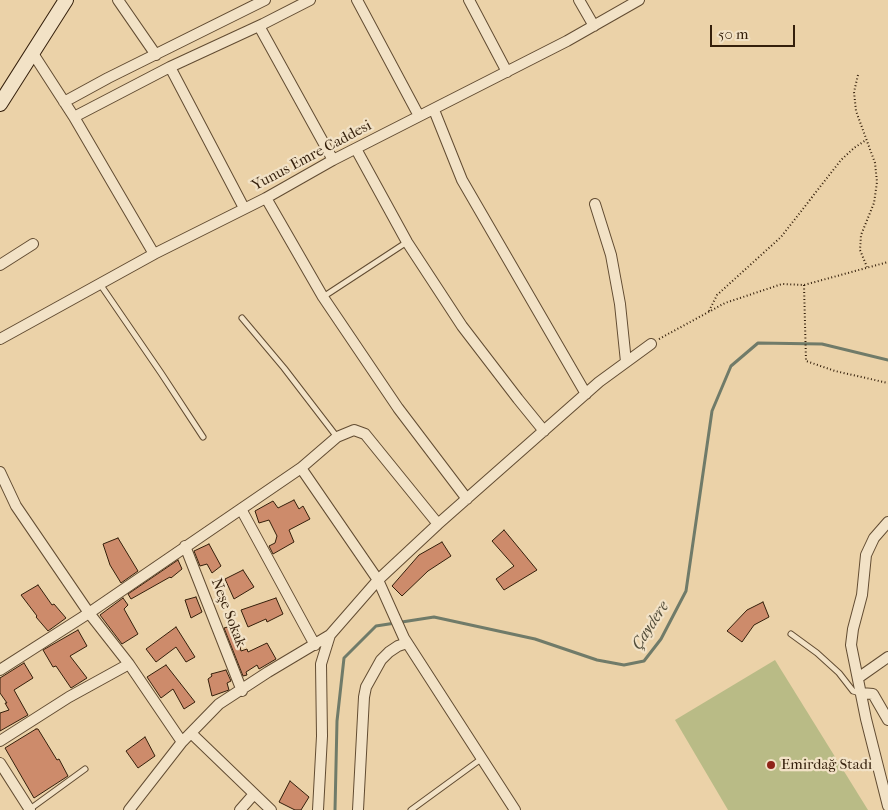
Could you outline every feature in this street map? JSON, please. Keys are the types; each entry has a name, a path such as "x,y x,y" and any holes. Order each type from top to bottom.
{"main road":[{"path":"1,102 66,0"}],"street":[{"path":"118,0 156,55"},
{"path":"64,102 156,55 248,4 265,0"},
{"path":"74,116 170,67 310,0"},
{"path":"357,0 419,116"},
{"path":"468,0 507,72"},
{"path":"579,0 594,26"},
{"name":"Yunus Emre Caddesi","path":"0,339 154,254 173,246 266,198 333,160 507,72 639,0"},
{"path":"259,26 333,160"},
{"path":"32,52 74,116 154,254"},
{"path":"170,67 244,208"},
{"path":"434,110 462,180 586,394"},
{"path":"356,149 407,242 462,326 544,431"},
{"path":"266,198 324,297 398,408 467,499"},
{"path":"595,204 611,255 620,304 626,362"},
{"path":"0,265 34,244"},
{"path":"129,810 182,742 219,704 330,635 378,580 438,524 599,382 651,344"},
{"path":"0,670 89,613 301,468 338,437 354,430 365,434 438,524"},
{"path":"301,468 378,580 406,640 515,810"},
{"path":"0,472 16,506 89,613 129,664 182,742"},
{"path":"241,509 315,645"},
{"path":"888,522 874,538 864,564 862,595 851,637 852,652 888,806"},
{"name":"Neşe Sokak","path":"185,546 242,690"},
{"path":"318,810 322,736 321,664 330,635"},
{"path":"358,810 366,687 381,660 406,640"},
{"path":"858,678 888,657"},
{"path":"0,741 69,697 129,664"},
{"path":"861,693 873,694 888,720"},
{"path":"191,733 271,810"},
{"path":"0,763 30,810"},
{"path":"240,810 254,794"}],"lane":[{"path":"324,297 407,242"},
{"path":"100,284 162,373 203,437"},
{"path":"242,318 338,437"},
{"path":"792,634 839,673 853,691 861,693"},
{"path":"411,810 481,759"},
{"path":"30,810 85,769"}],"path":[{"path":"858,75 854,92 856,111 875,163 877,182 874,203 861,235 860,250 867,267"},
{"path":"709,311 717,295 781,237 842,160 854,148 866,140"},
{"path":"651,344 725,303 782,284 804,285 888,262"},
{"path":"804,285 806,362 835,371 888,383"}],"green space":[{"name":"Emirdağ Stadı","path":"775,660 868,810 728,810 675,720"}],"building":[{"path":"294,500 299,509 303,506 310,519 289,530 294,542 273,554 269,546 275,543 277,536 269,520 259,523 255,511 273,501 278,508"},
{"path":"504,530 537,570 504,590 496,579 514,566 492,541"},
{"path":"118,538 138,571 121,583 110,565 103,544"},
{"path":"442,542 451,556 428,571 402,596 392,586 419,555"},
{"path":"209,544 221,566 212,573 207,564 200,566 194,551"},
{"path":"178,560 182,569 171,578 131,599 128,594"},
{"path":"243,570 254,587 234,599 225,579"},
{"path":"38,585 52,605 54,604 66,618 48,631 21,595"},
{"path":"196,597 202,612 191,618 185,600"},
{"path":"123,598 128,605 124,609 138,634 122,644 100,615"},
{"path":"276,598 283,614 267,622 266,619 248,627 241,610"},
{"path":"763,602 769,617 754,625 742,642 727,631 747,610"},
{"path":"235,625 241,651 247,649 248,652 267,643 276,659 259,669 257,665 246,672 247,675 243,676 224,628"},
{"path":"176,627 195,657 186,662 176,647 156,662 146,649"},
{"path":"78,630 87,646 70,656 87,678 71,688 56,666 53,667 43,650"},
{"path":"24,663 33,678 14,690 28,715 0,731 0,713 9,710 5,703 7,703 0,693 0,678"},
{"path":"166,665 195,702 184,709 173,689 161,698 147,677"},
{"path":"226,670 231,681 227,683 229,690 212,696 208,679 212,676 211,674"},
{"path":"38,729 57,760 59,759 68,776 34,798 5,748"},
{"path":"145,737 155,756 138,768 126,751"},
{"path":"290,781 309,797 301,810 295,810 279,802"}],"waterway":[{"name":"Çaydere","path":"335,810 337,721 344,658 376,626 434,617 535,639 597,660 624,665 644,661 661,639 686,591 712,411 731,366 758,343 822,344 888,360"}],"place":[{"name":"Emirdağ Stadı","path":"771,765"}]}
